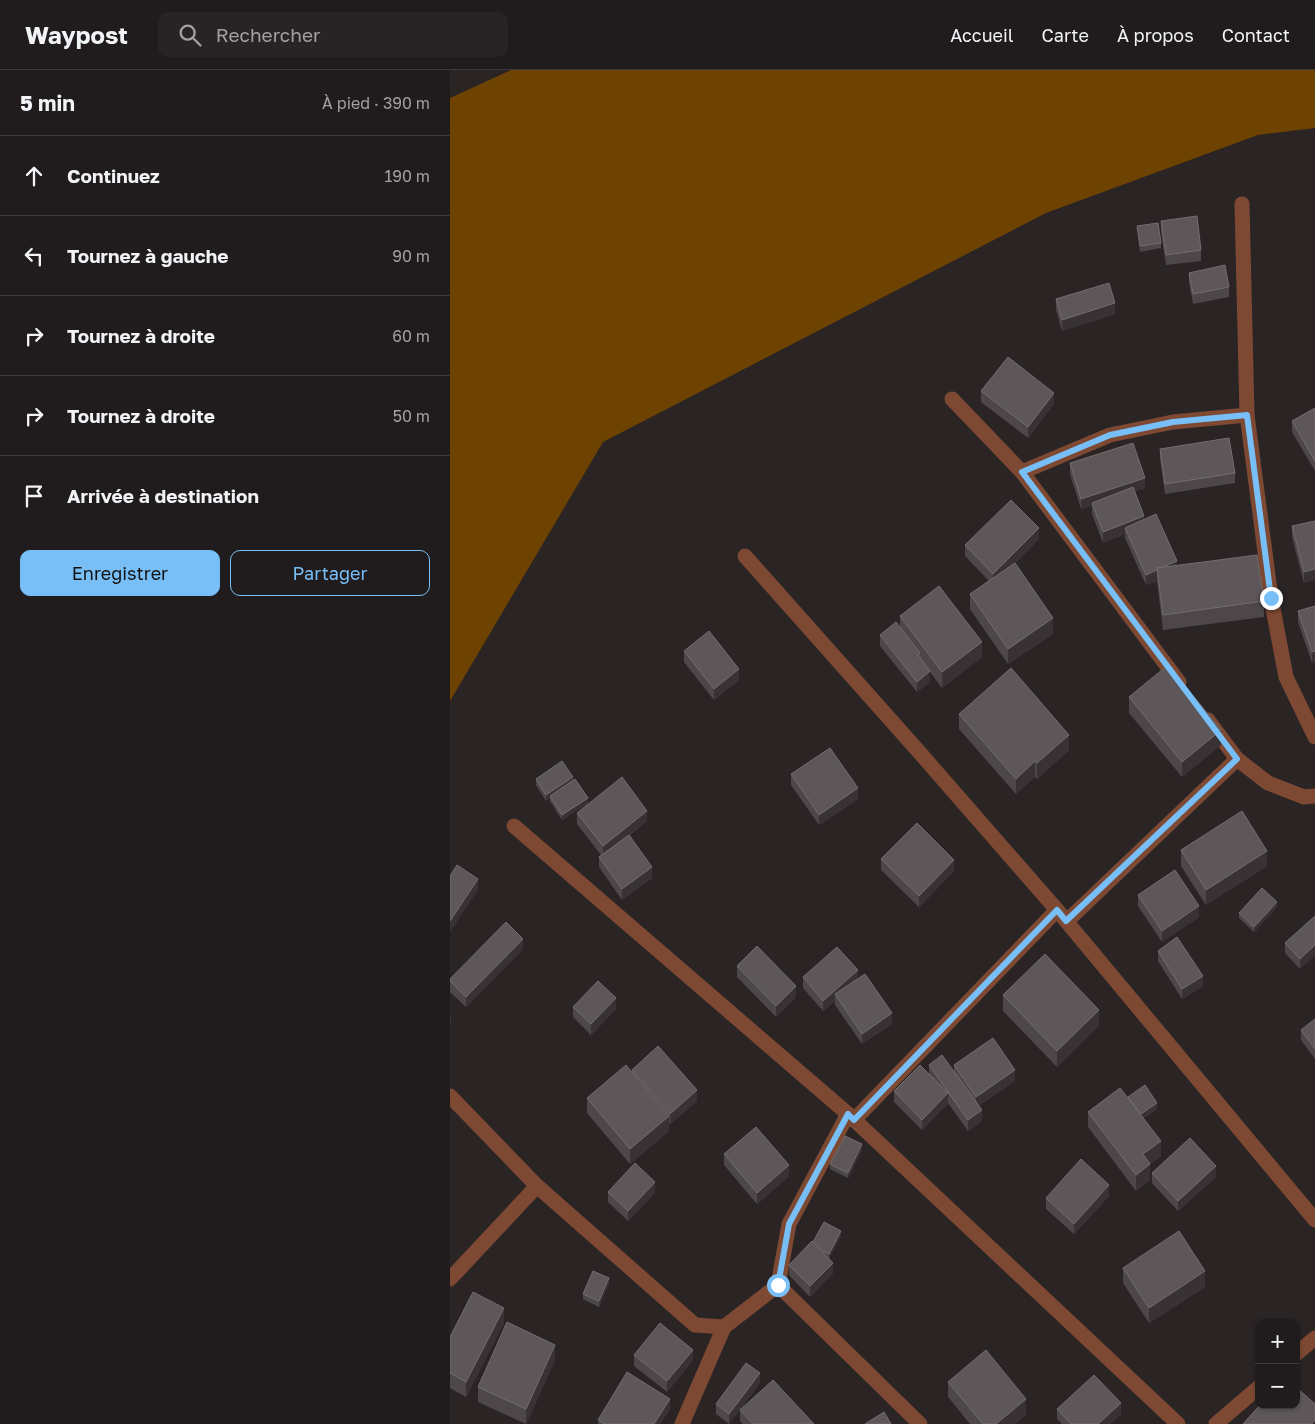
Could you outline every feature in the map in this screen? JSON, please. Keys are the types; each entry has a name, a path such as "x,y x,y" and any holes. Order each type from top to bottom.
{"street":[{"path":"1242,204 1247,415 1271,598 1286,677 1314,734"},
{"path":"952,399 1022,472 1190,695"},
{"path":"1022,472 1110,435 1173,422 1247,415"},
{"path":"744,556 920,752 1062,916 1315,1220"},
{"path":"1201,711 1237,759 1268,783 1304,797 1315,796"},
{"path":"682,1424 724,1327 778,1285 789,1224 851,1117 1062,916 1237,759"},
{"path":"514,826 851,1117 1178,1424"},
{"path":"450,1096 537,1186 695,1325 724,1327"},
{"path":"450,1279 537,1186"},
{"path":"778,1285 920,1424"},
{"path":"1300,1351 1315,1338"},
{"path":"1216,1424 1255,1390"}],"shaded area":[{"path":"511,70 1315,70 1315,128 1258,135 1046,213 603,442 450,701 450,98"}],"building":[{"path":"1197,216 1201,250 1166,255 1161,221"},
{"path":"1158,223 1161,243 1140,246 1137,226"},
{"path":"1225,265 1229,287 1193,294 1189,273"},
{"path":"1109,283 1115,303 1062,320 1056,299"},
{"path":"1008,357 1054,393 1028,427 981,391"},
{"path":"1315,408 1315,461 1292,421"},
{"path":"1229,438 1235,473 1165,484 1160,449"},
{"path":"1133,443 1145,478 1081,499 1070,463"},
{"path":"1133,487 1144,516 1103,532 1092,503"},
{"path":"1011,500 1039,528 993,574 965,545"},
{"path":"1156,514 1177,561 1157,568 1157,570 1146,575 1125,528"},
{"path":"1315,521 1315,569 1304,572 1292,526"},
{"path":"1257,555 1264,601 1163,615 1157,568"},
{"path":"1015,563 1053,618 1008,649 970,594"},
{"path":"939,586 982,642 942,672 900,616"},
{"path":"1315,606 1315,651 1312,652 1298,611"},
{"path":"896,622 920,653 918,655 930,671 917,682 880,635"},
{"path":"709,631 739,669 714,689 684,651"},
{"path":"1168,665 1221,730 1182,762 1129,697"},
{"path":"1011,668 1069,735 1037,763 1035,761 1016,779 959,714"},
{"path":"830,748 858,788 819,815 791,774"},
{"path":"562,761 573,777 546,795 536,779"},
{"path":"622,777 647,811 603,846 577,813"},
{"path":"575,779 588,798 562,815 550,796"},
{"path":"1242,811 1267,851 1206,890 1181,850"},
{"path":"917,823 954,860 919,896 881,859"},
{"path":"629,835 652,867 622,889 599,857"},
{"path":"457,865 478,879 450,921 450,876"},
{"path":"1175,870 1199,906 1162,931 1138,895"},
{"path":"1262,888 1277,902 1254,927 1239,913"},
{"path":"1315,916 1315,945 1300,959 1285,943"},
{"path":"506,922 523,939 466,997 450,979"},
{"path":"1177,937 1203,976 1182,989 1158,951"},
{"path":"757,946 796,986 776,1006 737,966"},
{"path":"837,947 858,970 823,1001 803,977"},
{"path":"1045,954 1099,1010 1057,1051 1003,995"},
{"path":"865,974 892,1013 862,1034 835,994"},
{"path":"598,981 616,998 591,1024 573,1007"},
{"path":"1315,1019 1315,1049 1301,1030"},
{"path":"993,1038 1015,1070 976,1097 954,1065"},
{"path":"658,1046 697,1090 670,1114 632,1070"},
{"path":"942,1055 982,1110 968,1120 929,1065"},
{"path":"626,1065 669,1116 630,1149 587,1098"},
{"path":"920,1065 948,1093 922,1120 894,1091"},
{"path":"1145,1085 1157,1103 1141,1114 1128,1097"},
{"path":"1120,1088 1161,1141 1143,1154 1150,1164 1136,1175 1088,1112"},
{"path":"756,1127 789,1165 757,1193 724,1154"},
{"path":"845,1136 862,1144 848,1173 830,1164"},
{"path":"1190,1138 1216,1166 1178,1201 1152,1173"},
{"path":"1081,1159 1109,1185 1074,1224 1046,1198"},
{"path":"635,1163 655,1182 628,1211 608,1192"},
{"path":"824,1222 841,1231 829,1254 821,1250 813,1242"},
{"path":"1179,1231 1205,1271 1149,1308 1123,1268"},
{"path":"812,1241 833,1263 810,1286 789,1265"},
{"path":"593,1271 609,1278 599,1301 583,1294"},
{"path":"473,1292 504,1308 466,1382 450,1373 450,1337"},
{"path":"507,1322 555,1345 526,1409 478,1387"},
{"path":"660,1323 693,1350 667,1381 634,1355"},
{"path":"986,1350 1026,1399 996,1424 983,1424 948,1382"},
{"path":"746,1363 760,1373 729,1414 716,1404"},
{"path":"627,1372 670,1399 654,1424 605,1424 598,1420"},
{"path":"1094,1375 1121,1403 1098,1424 1071,1424 1057,1409"},
{"path":"773,1380 814,1424 753,1424 740,1410"},
{"path":"1300,1391 1315,1404 1315,1420 1312,1424 1243,1424 1256,1409 1300,1409"},
{"path":"884,1412 891,1424 865,1424"}],"route":[{"path":"778,1285 789,1224 848,1114 854,1120 1057,910 1066,921 1237,759 1022,472 1110,435 1173,422 1247,415 1271,598"}]}
